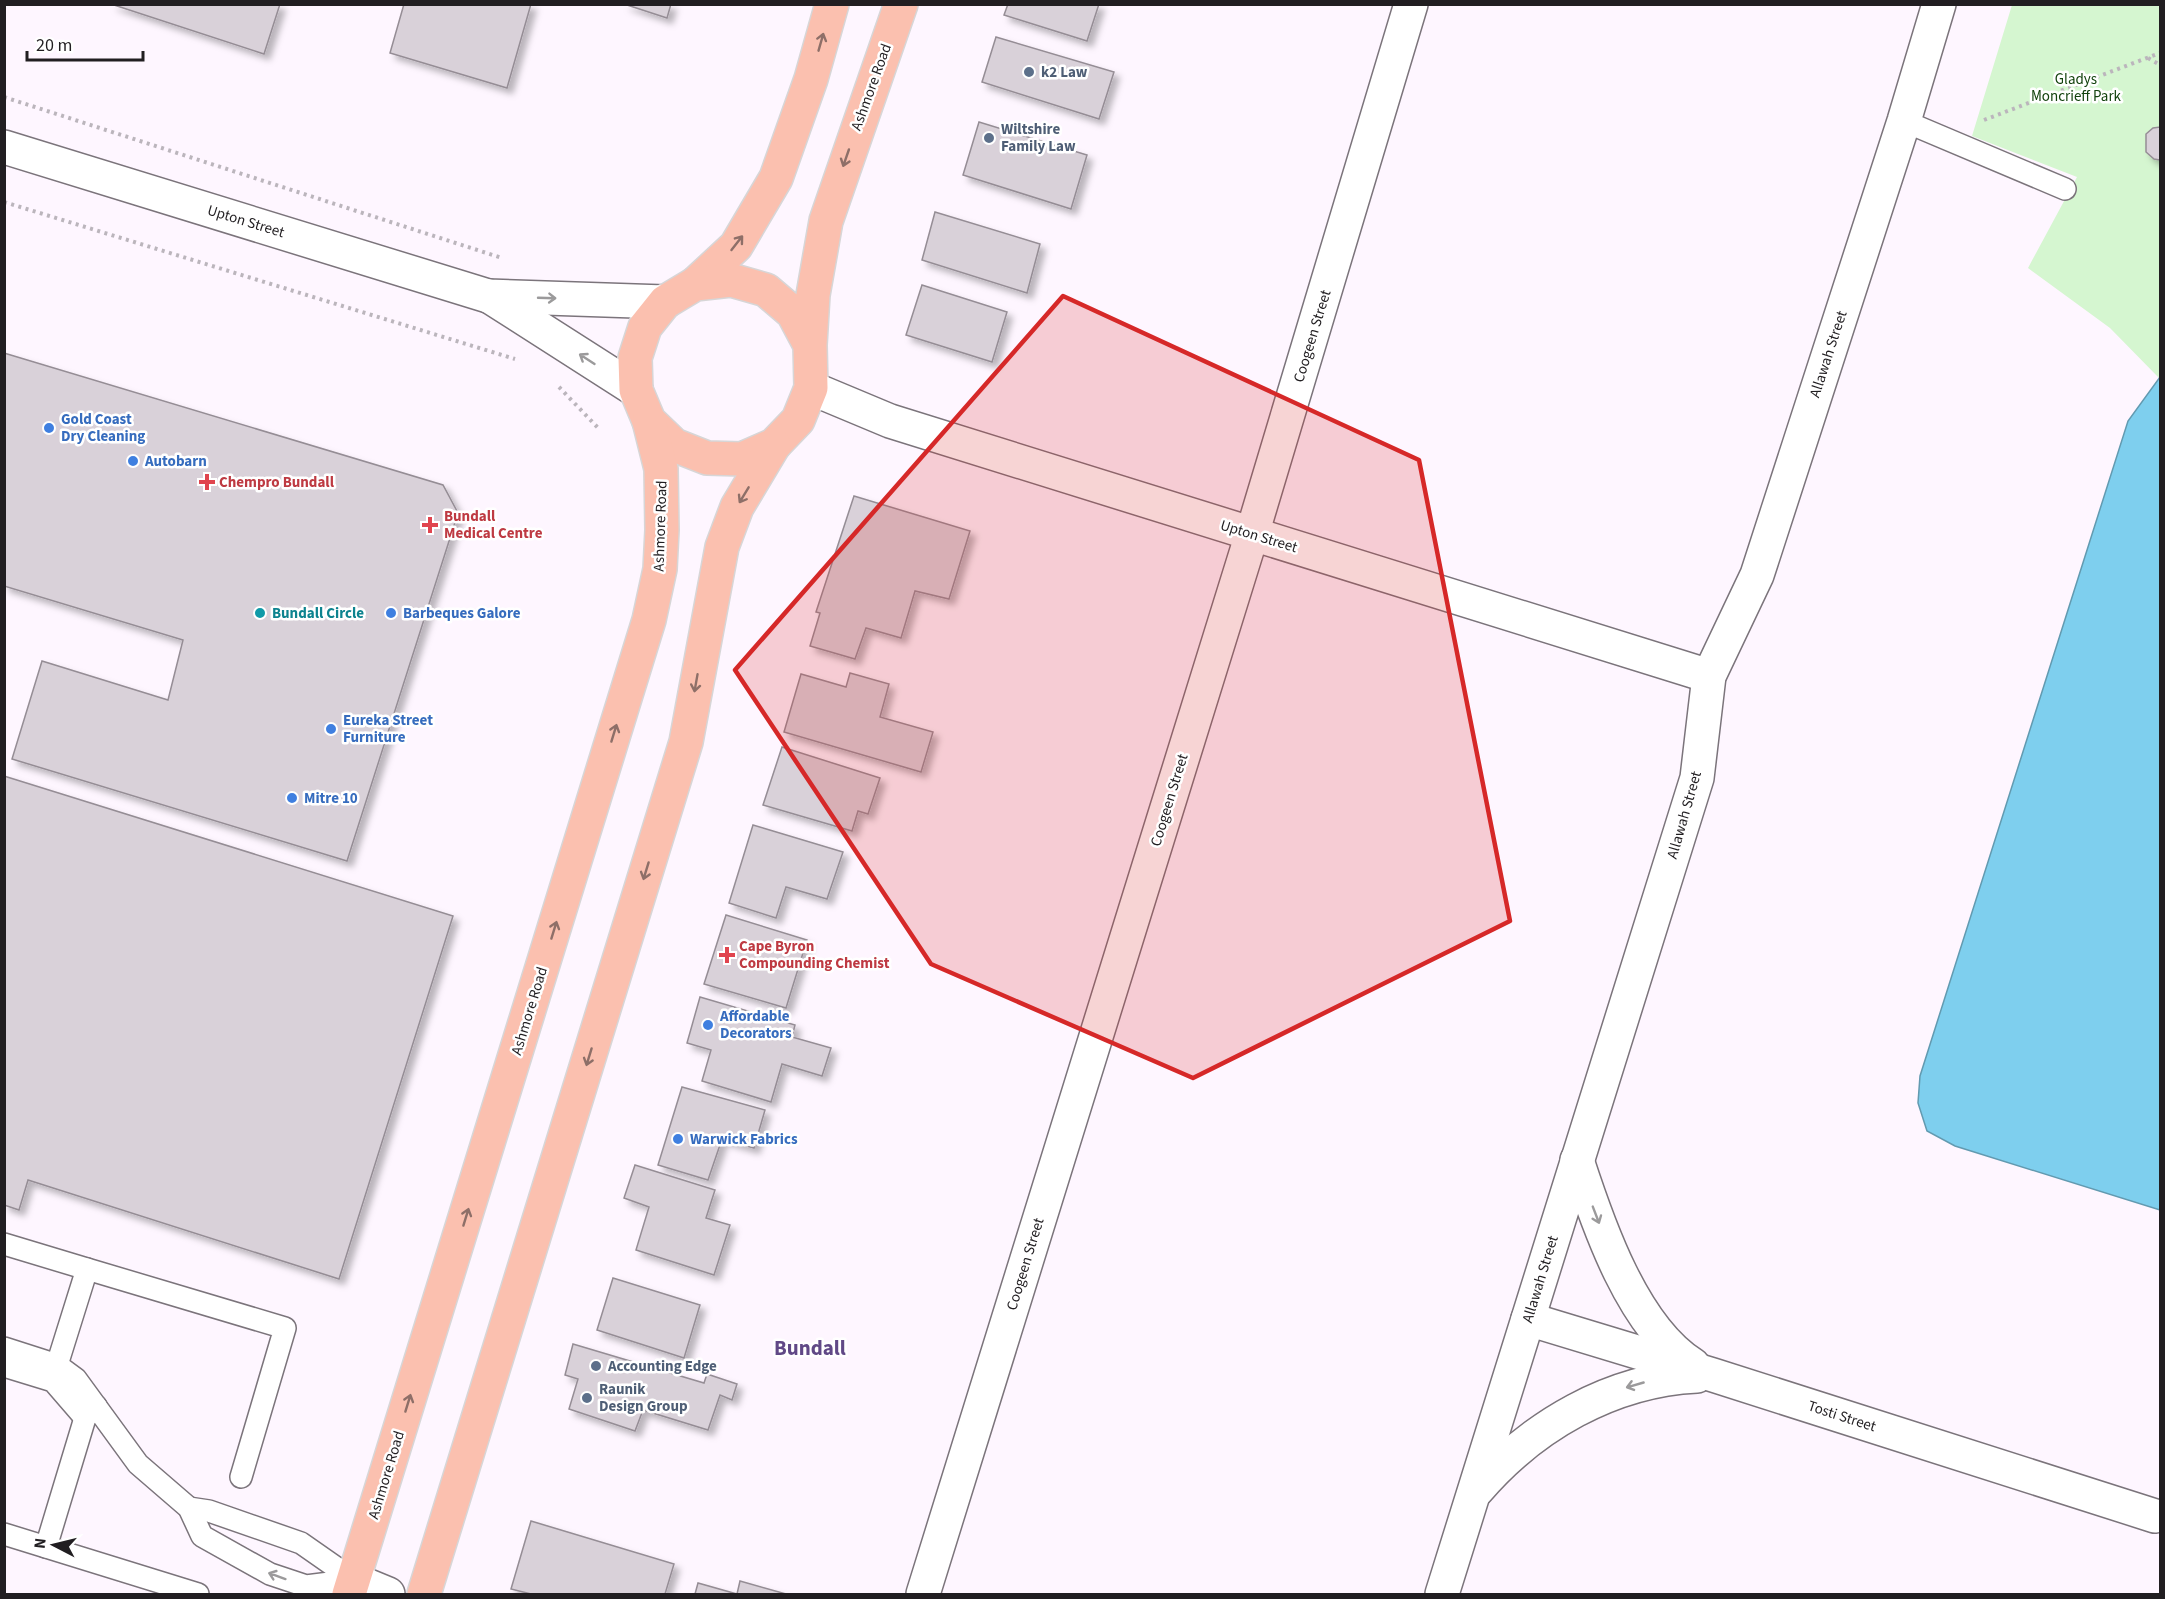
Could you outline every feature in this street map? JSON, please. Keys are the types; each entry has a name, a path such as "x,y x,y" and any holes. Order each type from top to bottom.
{"main road":[{"path":"774,445 742,459 707,458 674,445 649,421 636,390 635,358 645,327 665,302 695,284 736,246 776,178 811,79 832,4"},
{"name":"Ashmore Road","path":"810,345 813,295 825,221 901,4"},
{"path":"424,1594 686,742 722,547 737,507 774,445 798,420 812,388 810,345 794,313 766,290 731,280 695,284"},
{"name":"Ashmore Road","path":"352,1587 649,620 660,569 662,530 662,469 649,421"}],"street":[{"name":"Coogeen Street","path":"923,1594 1252,534 1411,4"},
{"name":"Allawah Street","path":"1442,1594 1697,778 1709,676 1756,575 1904,121 1939,4"},
{"name":"Upton Street","path":"4,147 488,296 665,302"},
{"name":"Upton Street","path":"488,296 636,390"},
{"name":"Upton Street","path":"812,388 890,421 1709,676"},
{"path":"1577,1160 1606,1240 1639,1304 1661,1335 1680,1356 1713,1375"},
{"name":"Tosti Street","path":"1528,1319 1713,1375 2155,1516"},
{"path":"1473,1494 1500,1465 1530,1440 1586,1405 1641,1383 1666,1378 1713,1375"},
{"path":"352,1587 388,1594"}],"lane":[{"path":"1904,121 2065,189"},
{"path":"4,1244 285,1328 241,1476"},
{"path":"57,1365 87,1269"},
{"path":"4,1348 57,1365 76,1379 90,1412 46,1547"},
{"path":"4,1366 53,1382 90,1412 138,1464 189,1508 202,1536 270,1574 306,1586 352,1587"},
{"path":"189,1508 209,1511 301,1543 352,1587"},
{"path":"4,1534 198,1594"}],"path":[{"path":"1979,122 2160,53"},
{"path":"2148,57 2160,65"},
{"path":"4,97 504,258"},
{"path":"4,202 522,361"},
{"path":"559,387 600,430"}],"highlighted area":[{"path":"1063,296 1419,460 1510,921 1193,1078 931,964 735,670"}],"green space":[{"name":"Gladys Moncrieff Park","path":"2012,5 2160,5 2159,378 2110,328 2028,268 2077,177 1972,136"}],"water":[{"path":"2160,377 2160,1210 1955,1146 1927,1131 1918,1103 1920,1076 2128,421"}],"building":[{"path":"111,4 280,4 264,54"},
{"path":"404,4 531,4 507,88 390,53"},
{"path":"624,4 671,4 667,18"},
{"path":"1008,4 1099,4 1087,41 1004,15"},
{"path":"996,37 1114,72 1099,119 982,82"},
{"path":"979,122 1087,155 1071,209 963,175"},
{"path":"2160,127 2160,160 2154,159 2146,152 2146,134 2153,128"},
{"path":"935,212 1040,244 1027,293 922,260"},
{"path":"922,285 1007,312 992,362 906,335"},
{"name":"Bundall Circle","path":"4,353 443,485 458,513 347,861 12,759 42,661 168,700 183,640 4,586"},
{"path":"854,496 970,531 949,599 915,591 901,638 866,628 855,659 810,646 820,613 816,612"},
{"path":"850,673 889,684 880,717 933,732 921,772 784,732 801,674 846,687"},
{"path":"782,747 880,778 868,814 858,811 852,831 763,805"},
{"path":"4,776 453,916 339,1279 28,1180 19,1210 4,1205"},
{"path":"753,825 843,852 827,899 786,887 776,918 729,903"},
{"path":"726,915 807,940 786,1008 704,984"},
{"path":"700,997 795,1025 792,1037 831,1048 822,1076 782,1064 771,1102 702,1081 711,1050 687,1043"},
{"path":"682,1087 765,1110 754,1148 722,1139 708,1180 658,1165"},
{"path":"635,1165 715,1190 706,1218 730,1225 714,1275 636,1250 649,1207 624,1198"},
{"path":"613,1278 700,1305 684,1358 597,1330"},
{"path":"573,1344 704,1383 707,1374 737,1384 732,1400 720,1395 708,1430 643,1410 635,1431 569,1409 578,1379 565,1375"},
{"path":"531,1521 674,1564 665,1594 531,1594 511,1589"},
{"path":"740,1581 786,1594 737,1594"},
{"path":"698,1583 737,1594 695,1594"}],"place":[{"name":"k2 Law","path":"1029,72"},
{"name":"Wiltshire Family Law","path":"989,138"},
{"name":"Gold Coast Dry Cleaning","path":"49,428"},
{"name":"Autobarn","path":"133,461"},
{"name":"Chempro Bundall","path":"207,482"},
{"name":"Bundall Medical Centre","path":"430,525"},
{"name":"Bundall Circle","path":"260,613"},
{"name":"Barbeques Galore","path":"391,613"},
{"name":"Eureka Street Furniture","path":"331,729"},
{"name":"Mitre 10","path":"292,798"},
{"name":"Cape Byron Compounding Chemist","path":"727,955"},
{"name":"Affordable Decorators","path":"708,1025"},
{"name":"Warwick Fabrics","path":"678,1139"},
{"name":"Accounting Edge","path":"596,1366"},
{"name":"Raunik Design Group","path":"587,1398"}],"district":[{"name":"Bundall","path":"810,1348"}]}
